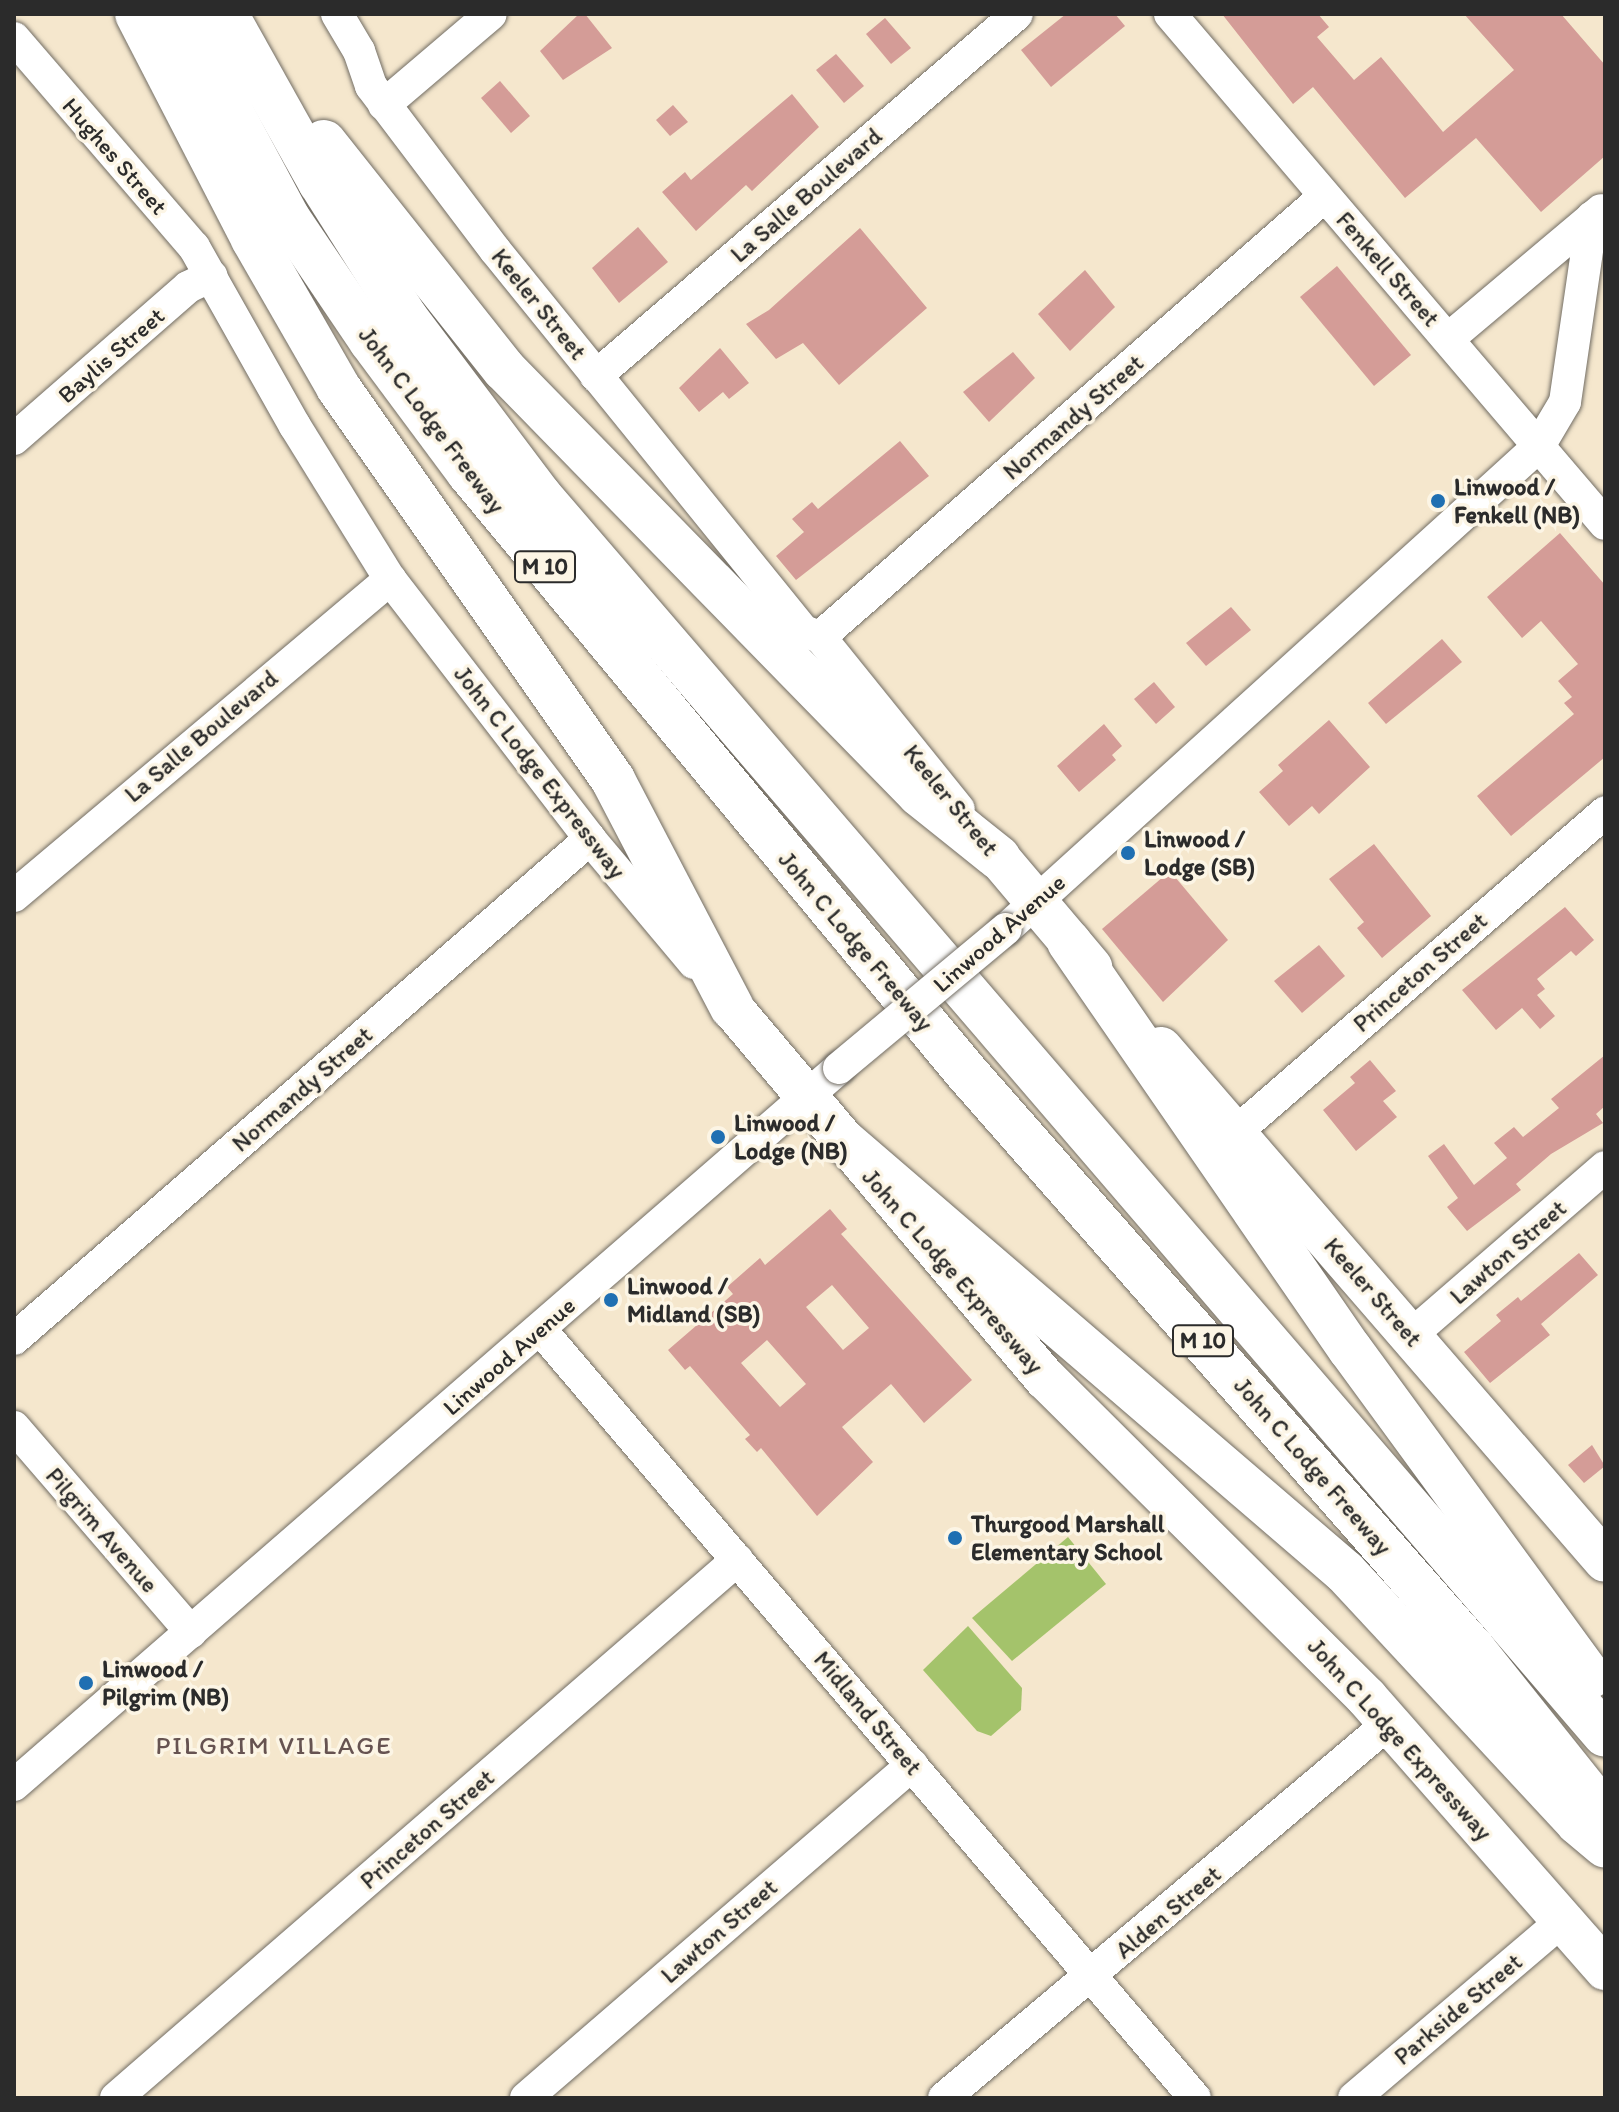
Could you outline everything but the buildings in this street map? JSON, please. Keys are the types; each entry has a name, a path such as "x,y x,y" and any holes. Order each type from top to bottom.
{"highway":[{"path":"137,14 253,239 338,387 613,780 732,1008"},
{"name":"John C Lodge Freeway","path":"179,14 288,218 371,341 469,473 956,1060 1474,1650 1605,1814"},
{"path":"227,14 504,369 919,794 999,858"},
{"name":"John C Lodge Freeway","path":"227,14 320,182 406,318 541,497 1605,1735"},
{"path":"1069,942 1350,1349 1605,1697"},
{"path":"841,1139 1345,1572 1578,1823 1605,1846"}],"main road":[{"name":"Keeler Street","path":"999,858 1021,916 1069,942 1410,1336 1601,1547"},
{"name":"John C Lodge Expressway","path":"732,1008 1045,1378 1389,1723 1605,1969"}],"street":[{"name":"Keeler Street","path":"337,14 384,105 596,376 803,631 820,637 999,858"},
{"path":"384,105 491,14"},
{"name":"La Salle Boulevard","path":"596,376 1017,14"},
{"name":"Fenkell Street","path":"1170,14 1605,524"},
{"name":"Hughes Street","path":"14,38 194,247 212,276"},
{"name":"Normandy Street","path":"820,637 1325,196"},
{"path":"1448,339 1598,212"},
{"name":"Linwood Avenue","path":"14,1785 806,1096 1021,916 1539,446 1565,402 1598,212"},
{"name":"John C Lodge Expressway","path":"212,276 295,426 390,579 590,839 732,1008"},
{"name":"Baylis Street","path":"14,439 188,287 212,276"},
{"name":"La Salle Boulevard","path":"14,896 390,579"},
{"name":"Princeton Street","path":"1235,1133 1605,812"},
{"name":"Normandy Street","path":"14,1339 590,839"},
{"name":"Lawton Street","path":"1410,1336 1605,1167"},
{"name":"Midland Street","path":"540,1329 1195,2098"},
{"name":"Pilgrim Avenue","path":"14,1427 191,1632"},
{"name":"Princeton Street","path":"116,2098 737,1560"},
{"name":"Alden Street","path":"944,2098 1389,1723"},
{"name":"Lawton Street","path":"526,2098 912,1765"},
{"name":"Parkside Street","path":"1354,2098 1563,1920"}],"green space":[{"path":"1068,1537 1106,1584 1012,1661 972,1618"},
{"path":"968,1626 1022,1688 1021,1710 991,1736 977,1731 923,1670"}],"place":[{"name":"Linwood / Fenkell (NB)","path":"1438,501"},
{"name":"Linwood / Lodge (SB)","path":"1128,853"},
{"name":"Linwood / Lodge (NB)","path":"718,1137"},
{"name":"Linwood / Midland (SB)","path":"611,1300"},
{"name":"Thurgood Marshall Elementary School","path":"955,1538"},
{"name":"Linwood / Pilgrim (NB)","path":"86,1683"}],"district":[{"name":"PILGRIM VILLAGE","path":"274,1746"}]}
